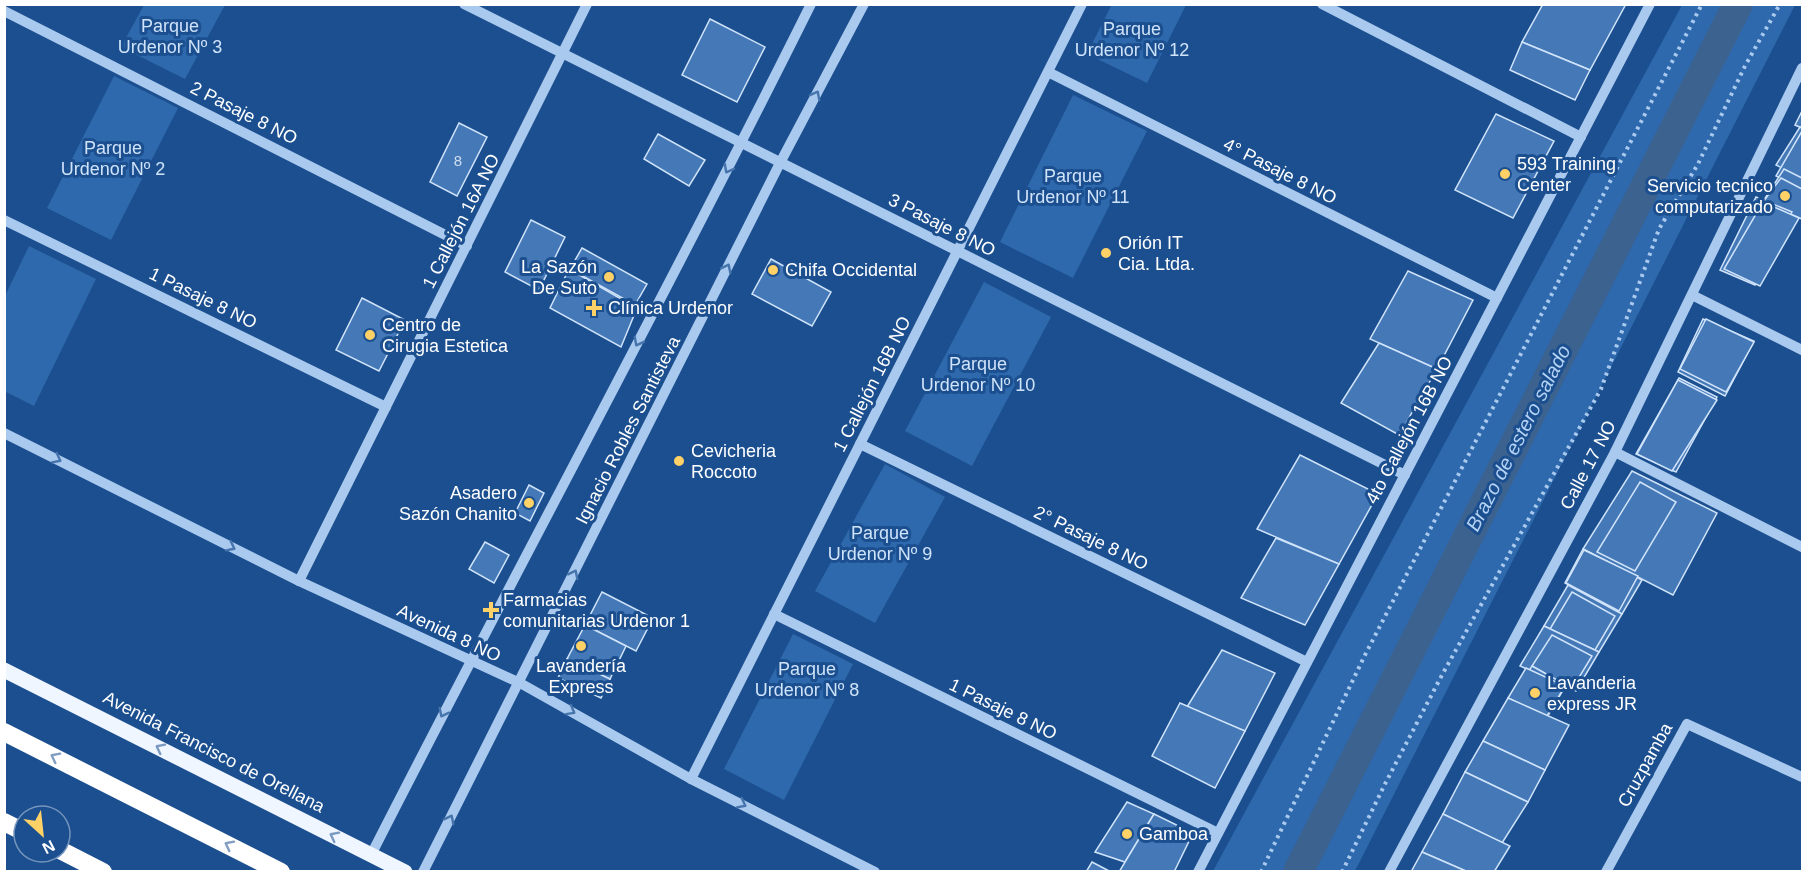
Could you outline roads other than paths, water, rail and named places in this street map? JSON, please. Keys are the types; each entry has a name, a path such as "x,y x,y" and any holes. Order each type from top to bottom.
{"highway":[{"path":"4,732 281,872"},
{"path":"72,856 103,872"}],"main road":[{"name":"Avenida Francisco de Orellana","path":"4,670 405,872"}],"street":[{"name":"3 Pasaje 8 NO","path":"464,4 1405,475"},
{"name":"1 Callejón 16A NO","path":"299,581 587,4"},
{"name":"Ignacio Robles Santisteva","path":"371,855 470,661 742,144 811,4"},
{"name":"Ignacio Robles Santisteva","path":"423,872 780,163 864,4"},
{"name":"1 Callejón 16B NO","path":"691,779 1082,4"},
{"path":"1322,4 1581,136"},
{"name":"4to Callejón 16B NO","path":"1198,872 1650,4"},
{"name":"2 Pasaje 8 NO","path":"4,11 467,246"},
{"name":"Calle 17 NO","path":"1389,872 1615,452 1803,68"},
{"name":"4° Pasaje 8 NO","path":"1048,72 1497,298"},
{"name":"1 Pasaje 8 NO","path":"4,220 386,407"},
{"path":"1692,295 1803,350"},
{"name":"Avenida 8 NO","path":"4,433 299,581 520,682 691,779 875,872"},
{"name":"2° Pasaje 8 NO","path":"860,444 1308,662"},
{"path":"1615,452 1803,547"},
{"name":"1 Pasaje 8 NO","path":"774,614 1218,833"},
{"name":"Cruzpamba","path":"1606,872 1687,724 1803,777"}],"waterway":[{"name":"Brazo de estero salado","path":"1298,872 1738,4"}],"place":[{"name":"593 Training Center","path":"1505,174"},
{"name":"Servicio tecnico computarizado","path":"1785,196"},
{"name":"Orión IT Cia. Ltda.","path":"1106,253"},
{"name":"Chifa Occidental","path":"773,270"},
{"name":"La Sazón De Suto","path":"609,277"},
{"name":"Clínica Urdenor","path":"594,308"},
{"name":"Centro de Cirugia Estetica","path":"370,335"},
{"name":"Cevicheria Roccoto","path":"679,461"},
{"name":"Asadero Sazón Chanito","path":"529,503"},
{"name":"Farmacias comunitarias Urdenor 1","path":"491,610"},
{"name":"Lavandería Express","path":"581,646"},
{"name":"Lavanderia express JR","path":"1535,693"},
{"name":"Gamboa","path":"1127,834"}],"park label":[{"name":"Parque Urdenor Nº 3","path":"170,36"},
{"name":"Parque Urdenor Nº 12","path":"1132,39"},
{"name":"Parque Urdenor Nº 2","path":"113,158"},
{"name":"Parque Urdenor Nº 11","path":"1073,186"},
{"name":"Parque Urdenor Nº 10","path":"978,374"},
{"name":"Parque Urdenor Nº 9","path":"880,543"},
{"name":"Parque Urdenor Nº 8","path":"807,679"}]}
